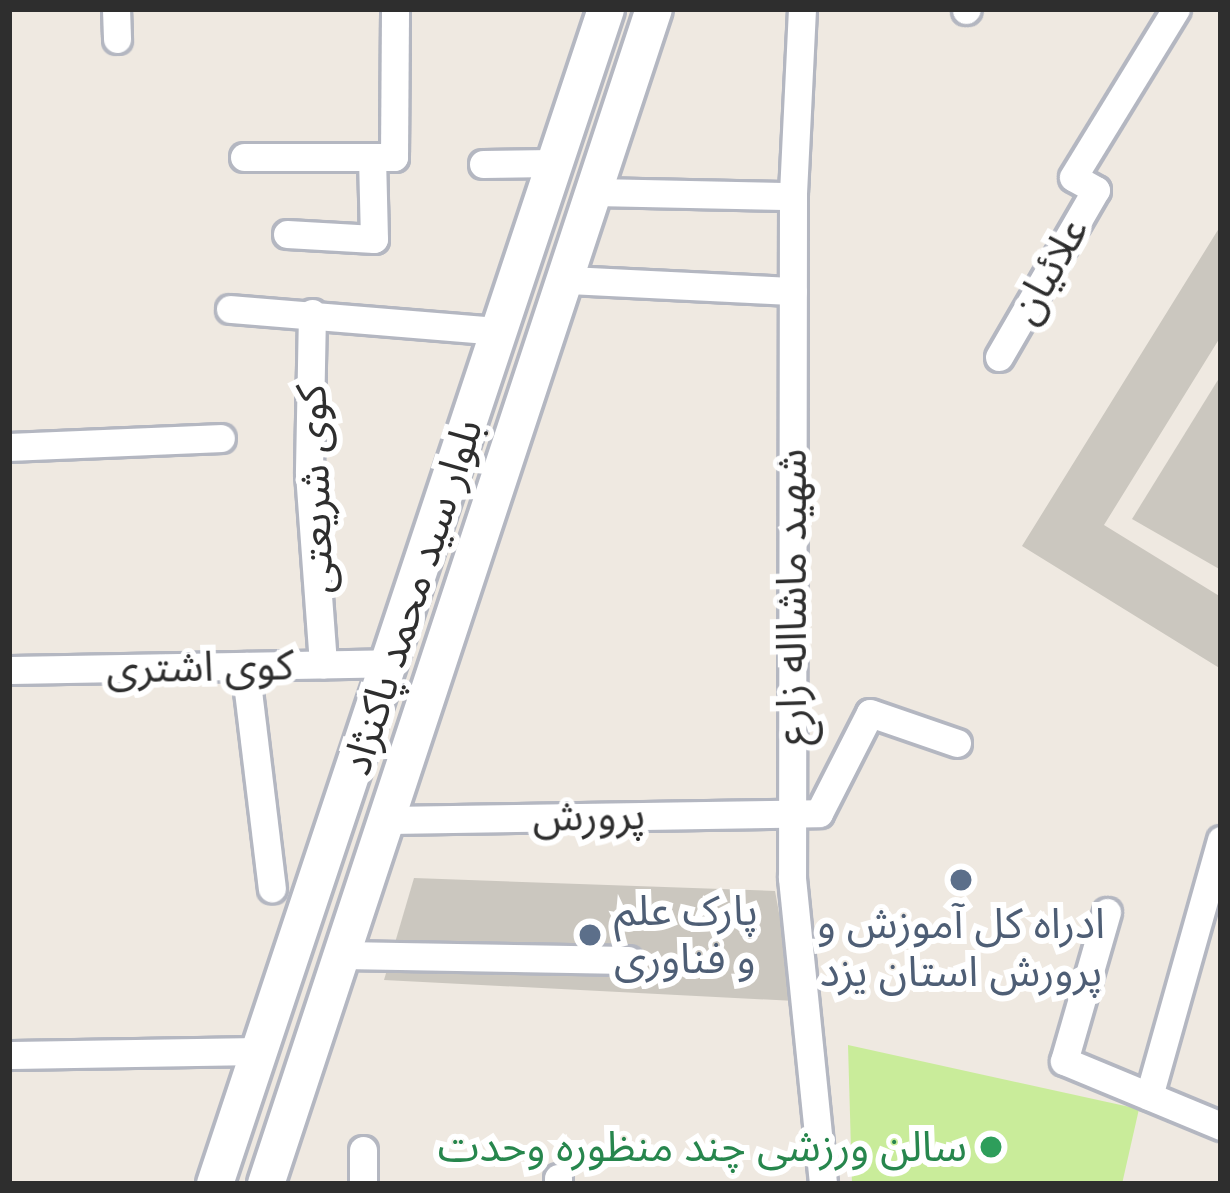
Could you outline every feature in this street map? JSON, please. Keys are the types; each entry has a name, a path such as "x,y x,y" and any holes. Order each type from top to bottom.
{"main road":[{"name":"بلوار سید محمد پاکنژاد","path":"215,1184 605,9"},
{"name":"بلوار سید محمد پاکنژاد","path":"266,1184 654,9"},
{"path":"530,232 580,242"}],"street":[{"path":"116,9 117,39"},
{"path":"287,234 374,239 395,9"},
{"name":"شهید ماشااله زارع","path":"802,9 793,196 791,812 823,1184"},
{"name":"علائیان","path":"999,357 1096,190 1073,177 1176,9"},
{"path":"244,157 383,158"},
{"path":"483,164 552,163"},
{"path":"597,192 793,196"},
{"path":"567,280 793,291"},
{"path":"230,309 498,332"},
{"name":"کوی شریعتی","path":"312,313 309,473 322,664"},
{"path":"9,447 221,437"},
{"name":"کوی اشتری","path":"9,670 391,663"},
{"path":"245,666 272,888"},
{"path":"791,812 818,812 870,713 957,743"},
{"name":"پرورش","path":"387,820 791,812"},
{"path":"1149,1096 1221,840"},
{"path":"1107,912 1064,1061 1221,1126"},
{"path":"342,955 628,960"},
{"path":"9,1055 260,1051"},
{"path":"363,1150 363,1184"}],"green space":[{"name":"سالن ورزشی چند منظوره وحدت","path":"848,1045 1139,1109 1122,1184 852,1184"}],"building":[{"path":"1221,225 1221,336 1104,525 1221,597 1221,669 1022,546"},
{"path":"1221,375 1221,570 1132,519"},
{"name":"پارک علم و فناوری","path":"414,878 775,891 795,1001 384,980"}],"place":[{"name":"ادراه کل آموزش و پرورش استان یزد","path":"961,880"},
{"name":"پارک علم و فناوری","path":"590,935"},
{"name":"سالن ورزشی چند منظوره وحدت","path":"991,1147"}]}
